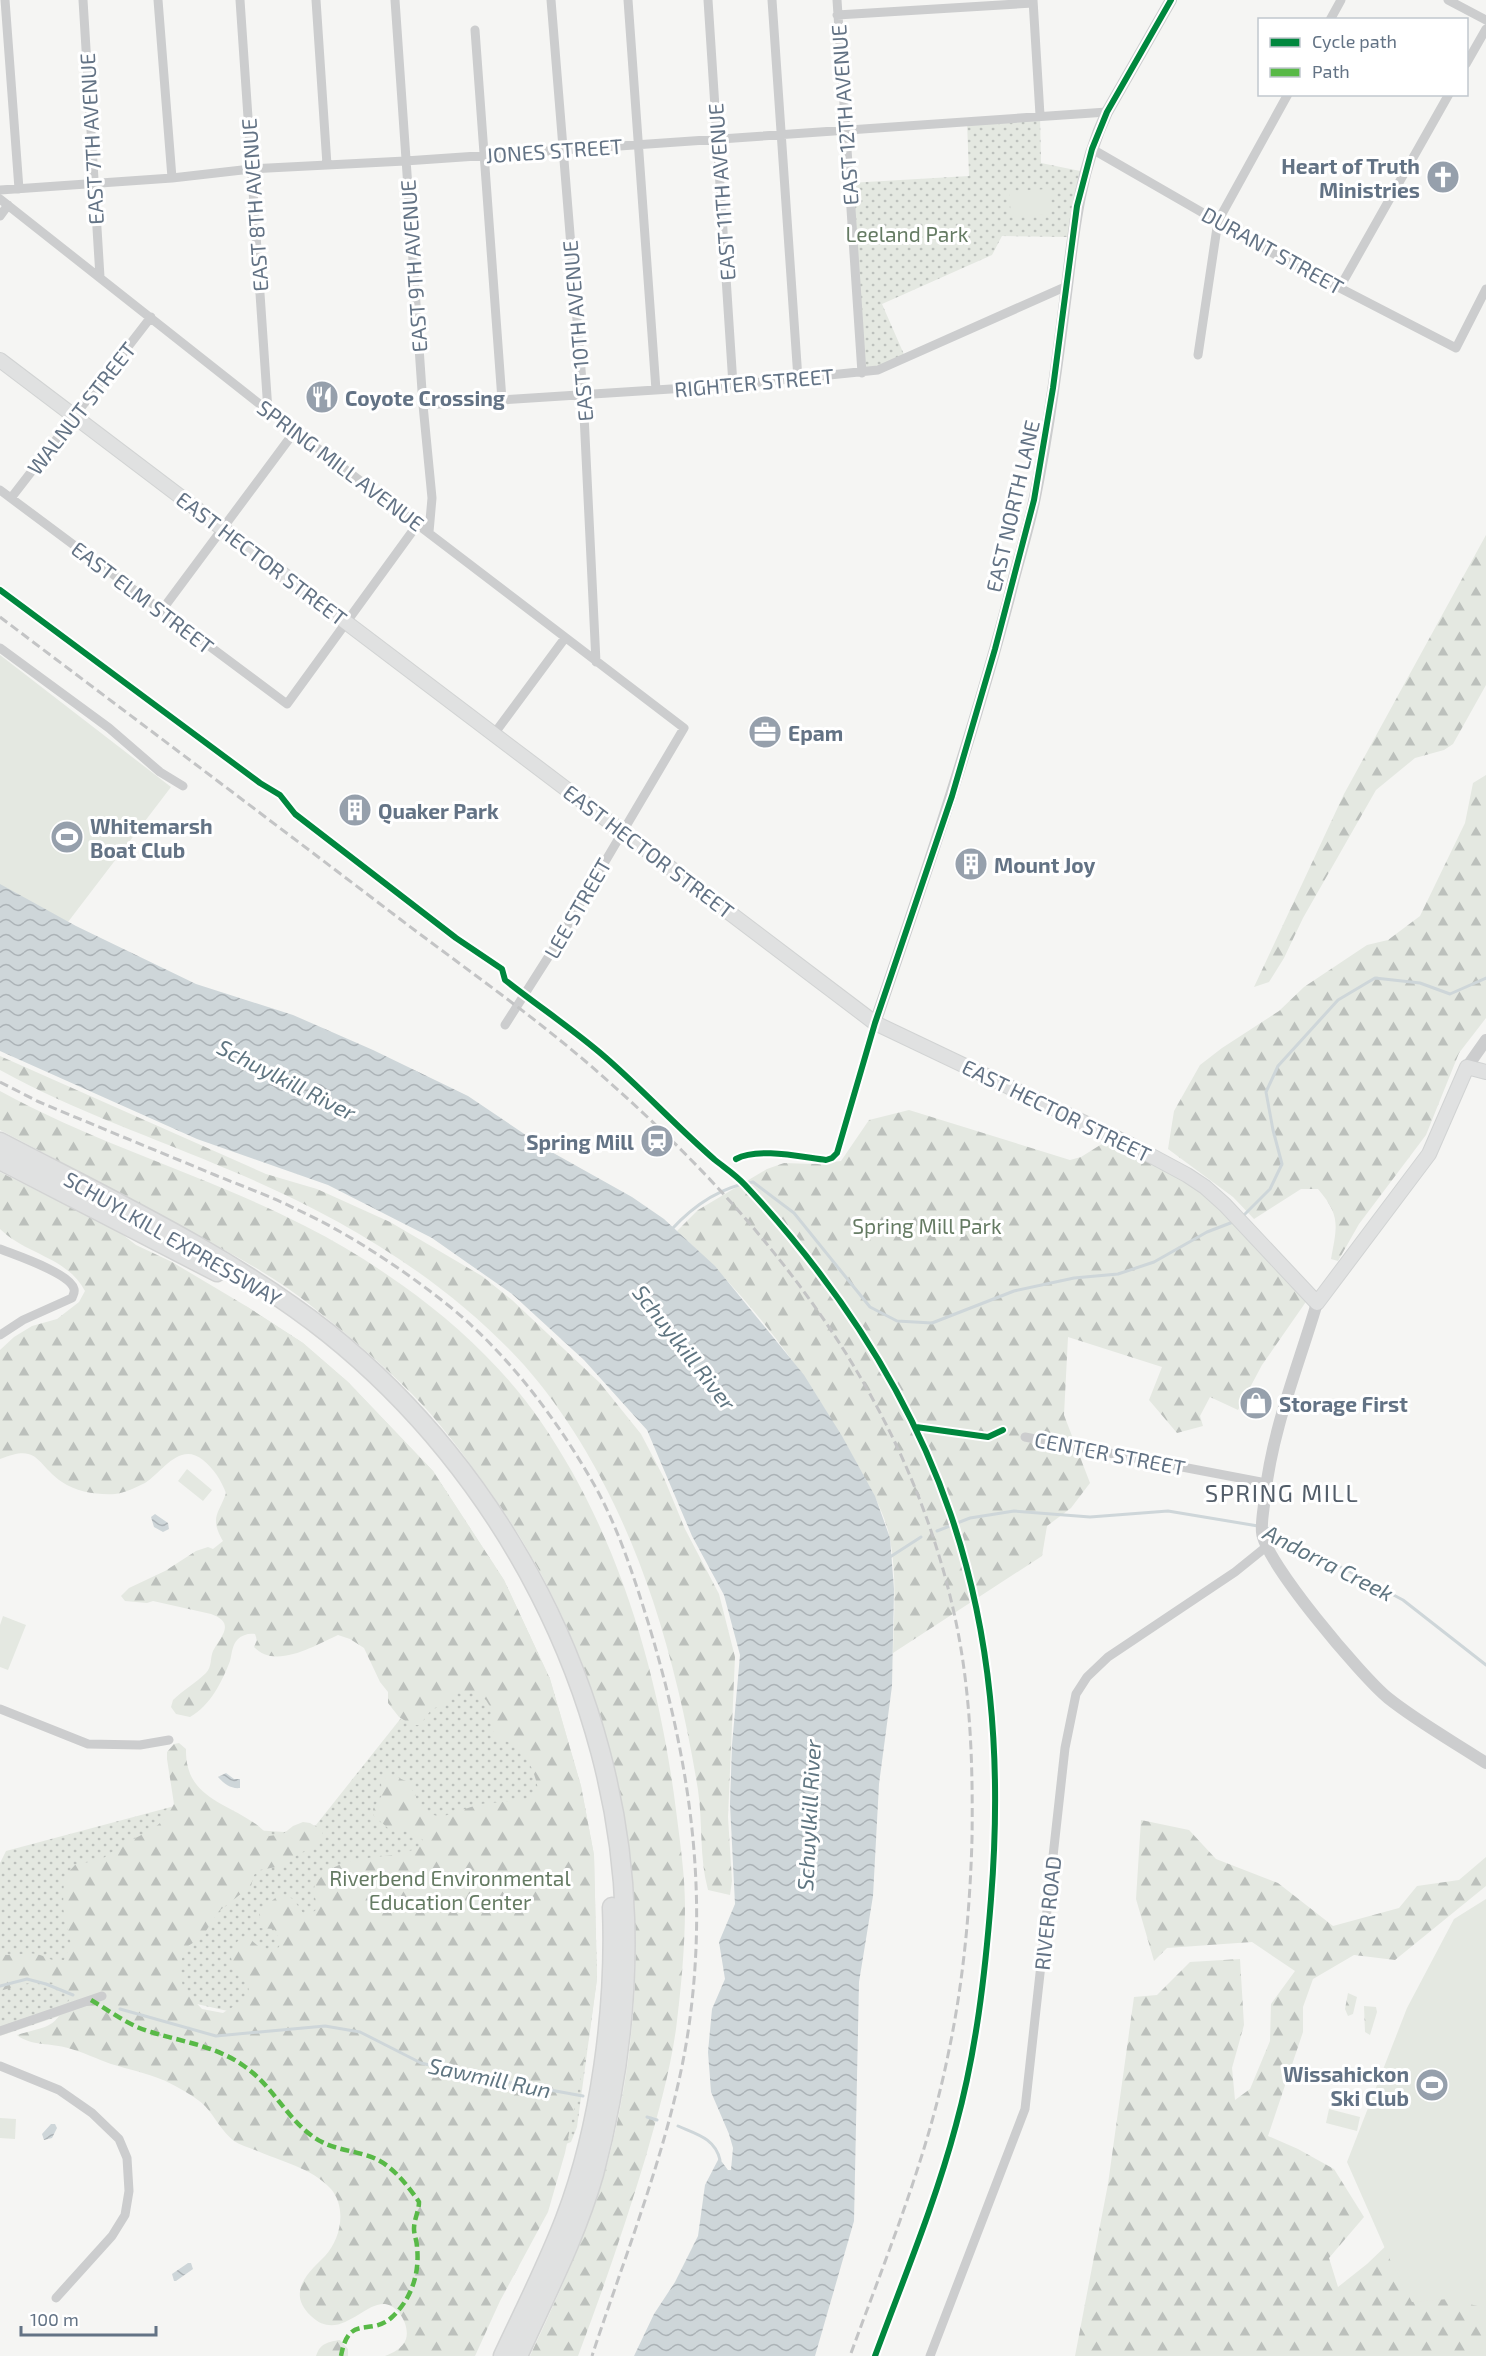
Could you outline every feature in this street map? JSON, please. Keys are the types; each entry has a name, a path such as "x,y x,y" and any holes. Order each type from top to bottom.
{"highway":[{"name":"SCHUYLKILL EXPRESSWAY","path":"0,1142 210,1254 254,1280 354,1355 398,1396 453,1458 486,1504 518,1556 560,1635 576,1675 600,1752 618,1841 625,1916 622,2019 604,2129 587,2194 574,2232 518,2356"},
{"name":"SCHUYLKILL EXPRESSWAY","path":"0,1160 238,1284 288,1317 341,1358 392,1405 471,1498 515,1570 556,1654 581,1726 602,1813 612,1903 612,1986 603,2065 582,2167 565,2220 503,2356"}],"main road":[{"name":"EAST HECTOR STREET","path":"0,360 875,1023 1187,1174 1225,1205 1317,1303"},
{"path":"1317,1303 1429,1154 1467,1067 1486,1072"}],"street":[{"path":"5,0 19,189"},
{"name":"EAST 7TH AVENUE","path":"83,0 100,277"},
{"path":"158,0 172,178"},
{"name":"EAST 8TH AVENUE","path":"240,0 268,411"},
{"path":"316,0 327,165"},
{"name":"EAST 9TH AVENUE","path":"395,0 423,405 432,498 429,532"},
{"name":"EAST 10TH AVENUE","path":"551,0 584,394 596,662"},
{"path":"627,0 656,390"},
{"name":"EAST 11TH AVENUE","path":"708,0 733,385"},
{"path":"772,0 798,379"},
{"name":"EAST 12TH AVENUE","path":"837,0 862,373"},
{"name":"EAST NORTH LANE","path":"875,1023 952,796 995,649 1034,500 1044,448 1077,206 1092,149 1107,112 1171,0"},
{"path":"1331,18 1341,0"},
{"path":"1448,0 1486,20"},
{"path":"837,15 1033,2 1040,115"},
{"path":"1468,61 1486,29"},
{"path":"475,30 502,400"},
{"path":"1198,355 1218,221 1287,96"},
{"path":"1340,287 1448,96"},
{"name":"JONES STREET","path":"0,190 172,178 251,169 405,161 1107,112"},
{"name":"DURANT STREET","path":"1092,149 1276,255 1456,348 1486,289"},
{"path":"0,216 4,202"},
{"name":"SPRING MILL AVENUE","path":"4,202 268,411 684,728"},
{"name":"RIGHTER STREET","path":"423,405 733,385 862,373 893,365 1067,286"},
{"name":"WALNUT STREET","path":"11,498 151,317"},
{"path":"162,610 295,431"},
{"name":"EAST ELM STREET","path":"0,490 287,704 345,621"},
{"path":"345,621 417,525"},
{"path":"494,734 565,638"},
{"path":"0,648 109,728 160,772 183,786"},
{"name":"LEE STREET","path":"505,1025 549,956 684,728"},
{"path":"736,1159 749,1154 826,1160 832,1158 837,1153 875,1023"},
{"path":"1467,1067 1486,1040"},
{"path":"0,1249 49,1268 73,1286 75,1291 72,1298 23,1320 0,1335"},
{"path":"1317,1303 1276,1433 1266,1483 1263,1515 1262,1530 1266,1547 1317,1617 1375,1687 1393,1702 1486,1763"},
{"name":"CENTER STREET","path":"1024,1437 1266,1483"},
{"name":"RIVER ROAD","path":"930,2356 1025,2109 1065,1748 1076,1694 1087,1677 1108,1657 1235,1572 1266,1547"},
{"path":"0,1709 88,1744 140,1745 169,1740"},
{"path":"0,2031 102,1996"},
{"path":"0,2066 59,2090 92,2113 119,2139 127,2158 129,2190 125,2215 112,2236 56,2298"}],"green space":[{"name":"Leeland Park","path":"1040,115 1041,163 1085,172 1072,237 1002,236 992,255 882,304 906,359 862,373 849,183 969,176 967,121"},
{"path":"1049,189 1051,214 1011,217 1009,191"},
{"path":"1486,535 1486,685 1453,744 1444,750 1415,758 1376,790 1303,918 1284,958 1269,982 1254,987 1344,794"},
{"name":"Whitemarsh Boat Club","path":"0,655 171,787 68,922 0,886"},
{"path":"1486,775 1486,1018 1459,1053 1426,1135 1359,1224 1338,1261 1331,1259 1336,1229 1334,1214 1318,1189 1301,1189 1254,1219 1233,1197 1168,1149 1174,1111 1200,1065 1279,1011 1304,987 1367,945 1388,940 1420,916 1465,823 1473,783"},
{"path":"0,1056 266,1174 317,1189 390,1222 482,1276 512,1300 600,1383 641,1434 664,1478 685,1529 719,1594 735,1657 728,1817 732,1881 730,1895 708,1890 703,1865 698,1790 685,1719 667,1647 642,1569 615,1507 583,1447 565,1418 524,1365 460,1304 389,1252 351,1229 272,1189 28,1085 0,1070"},
{"path":"0,1091 75,1128 229,1191 305,1226 367,1261 402,1285 459,1330 512,1384 541,1422 593,1511 614,1559 631,1608 659,1708 669,1759 681,1846 685,1922 676,2029 663,2093 630,2206 578,2356 530,2356 575,2254 604,2176 628,2063 635,1976 633,1890 622,1806 602,1723 573,1642 536,1564 489,1490 423,1405 327,1318 264,1273 0,1130"},
{"name":"Spring Mill Park","path":"909,1110 1070,1160 1081,1157 1105,1142 1133,1146 1187,1175 1310,1296 1262,1365 1238,1410 1210,1397 1200,1416 1203,1426 1177,1433 1149,1400 1162,1367 1068,1337 1064,1415 1090,1483 1071,1508 1047,1526 1042,1556 893,1653 894,1567 885,1520 872,1491 839,1432 799,1369 754,1311 704,1256 677,1231 698,1210 767,1169 784,1163 813,1164 841,1161 869,1120"},
{"path":"0,1172 118,1231 136,1245 172,1262 246,1306 303,1343 348,1382 433,1471 504,1580 550,1679 581,1786 594,1855 597,1979 589,2037 565,2153 548,2212 500,2301 475,2356 385,2356 400,2348 407,2334 402,2317 395,2308 385,2304 368,2309 341,2324 321,2323 311,2316 300,2299 300,2291 302,2283 312,2269 331,2249 338,2232 339,2205 331,2189 305,2170 234,2141 202,2103 167,2082 62,2046 28,2041 17,2035 50,2025 59,2016 70,1998 64,1986 47,1982 32,1982 0,1991 0,1954 35,1954 53,1960 64,1960 71,1944 63,1908 64,1877 75,1865 102,1859 122,1845 153,1829 167,1817 174,1804 167,1752 174,1744 179,1743 186,1749 187,1764 198,1787 217,1802 254,1823 269,1836 283,1834 303,1822 310,1823 323,1831 321,1839 315,1845 276,1867 260,1870 254,1875 251,1886 219,1911 202,1937 185,1948 180,1966 183,1989 202,2009 223,2013 245,1999 249,1989 233,1963 231,1955 233,1947 241,1938 249,1938 265,1952 271,1952 280,1945 281,1942 274,1929 260,1928 259,1912 281,1893 293,1899 303,1913 312,1913 317,1909 315,1885 332,1869 359,1859 400,1854 422,1844 423,1840 411,1832 389,1829 374,1816 373,1809 382,1795 381,1783 389,1774 406,1781 423,1812 441,1817 480,1804 524,1800 538,1790 533,1771 522,1752 512,1744 498,1738 491,1727 494,1713 486,1700 478,1694 461,1690 454,1691 441,1705 431,1710 420,1725 412,1725 399,1717 388,1703 388,1692 380,1682 364,1648 338,1635 307,1649 284,1656 263,1653 254,1647 257,1640 255,1634 242,1636 234,1644 223,1677 204,1707 190,1717 176,1714 171,1707 173,1700 208,1671 213,1651 225,1626 219,1618 211,1614 153,1601 147,1603 125,1601 121,1596 129,1588 165,1571 196,1551 208,1547 213,1549 223,1541 216,1521 226,1493 214,1471 194,1455 179,1456 145,1483 115,1494 87,1492 74,1488 62,1482 30,1454 22,1453 0,1459 0,1350 14,1337 32,1326 57,1319 79,1302 85,1291 68,1271 22,1245 0,1229"},
{"name":"Riverbend Environmental Education Center","path":"246,1306 303,1343 348,1382 433,1471 504,1580 550,1679 581,1786 594,1855 597,1979 577,2127 571,2142 556,2148 241,2014 188,2002 119,1996 0,2036 0,1863 6,1851 186,1803 253,1830 284,1832 316,1825 432,1679"},
{"path":"187,1469 212,1490 203,1501 178,1481"},
{"path":"3,1616 26,1625 8,1670 0,1667 0,1625"},
{"path":"1141,1820 1189,1830 1216,1859 1278,1883 1333,1926 1399,1908 1417,1886 1459,1880 1486,1857 1486,1886 1395,1960 1354,1955 1313,1979 1303,2007 1303,2032 1268,2136 1334,2169 1364,2217 1329,2258 1338,2287 1367,2264 1413,2220 1486,2190 1486,2356 1075,2356 1108,2184 1134,1997 1157,1995 1190,1962 1240,1959 1244,2025 1232,2068 1235,2100 1250,2089 1270,2041 1271,2004 1295,1971 1252,1942 1167,1948 1154,1961 1136,1899"},
{"name":"Wissahickon Ski Club","path":"1486,1899 1486,2308 1448,2299 1412,2302 1391,2262 1347,2162 1407,2008 1454,1919"},
{"path":"1348,1993 1357,1997 1353,2014 1348,2016 1345,2009"},
{"path":"1364,2006 1376,2007 1377,2012 1370,2035 1365,2032"},
{"path":"1329,2109 1360,2117 1357,2131 1326,2123"},
{"path":"0,2118 16,2119 15,2139 0,2138"},
{"path":"340,2340 348,2349 348,2356 316,2356 325,2344"}],"water":[{"name":"Schuylkill River","path":"0,884 76,926 196,984 293,1015 373,1050 468,1096 548,1150 632,1197 664,1219 715,1266 804,1375 842,1436 875,1496 890,1538 894,1589 892,1686 879,1784 873,1896 859,1982 854,2221 815,2356 634,2356 654,2314 675,2282 698,2236 705,2185 719,2158 728,2170 731,2170 733,2148 711,2092 708,2052 712,2009 725,1979 719,1942 735,1904 730,1804 732,1745 740,1655 724,1595 692,1536 647,1430 584,1360 512,1294 432,1238 328,1185 197,1139 0,1051"},
{"path":"155,1514 168,1523 169,1529 163,1532 154,1527 151,1517"},
{"path":"226,1773 234,1779 240,1779 240,1788 228,1786 218,1777"},
{"path":"51,2124 55,2124 57,2128 52,2138 44,2140 42,2134"},
{"path":"191,2263 193,2269 174,2281 172,2274"}],"waterway":[{"path":"1242,1217 1270,1189 1282,1164 1266,1092 1278,1066 1338,1000 1375,978 1420,983 1450,994 1486,978"},
{"path":"671,1230 688,1213 718,1193 753,1182 794,1213 870,1307 897,1321 932,1323 1014,1291 1074,1278 1118,1274 1154,1262 1207,1232 1233,1222"},
{"name":"Andorra Creek","path":"937,1531 970,1518 1014,1511 1090,1517 1168,1511 1258,1526"},
{"name":"Andorra Creek","path":"1265,1527 1403,1600 1486,1665"},
{"name":"Andorra Creek","path":"890,1557 921,1537"},
{"name":"Sawmill Run","path":"0,1986 27,1979 73,1995"},
{"name":"Sawmill Run","path":"120,2009 216,2036 325,2026 360,2032 421,2063 484,2078 583,2096"},
{"name":"Sawmill Run","path":"647,2117 657,2120"},
{"name":"Sawmill Run","path":"678,2126 698,2134 709,2142 720,2160"}],"railway":[{"path":"0,617 529,1016 608,1081 669,1138 727,1198 781,1261 830,1328 872,1398 908,1472 937,1550 958,1632 968,1709 972,1839 965,1948 958,2002 939,2094 905,2207 850,2356"},
{"path":"0,1082 37,1101 286,1204 352,1238 405,1273 463,1318 507,1361 564,1435 604,1504 619,1537 637,1588 674,1720 691,1818 697,1917 690,2018 674,2103 649,2188 592,2356"}],"marked path":[{"path":"91,2000 143,2029 211,2049 233,2059 255,2075 310,2135 329,2145 384,2163 401,2178 415,2196 419,2202 414,2229 418,2257 413,2286 409,2295 391,2318 375,2326 355,2330 349,2335 341,2356"}],"cycle path":[{"path":"736,1159 745,1155 768,1153 826,1160 837,1153 875,1023 952,796 995,649 1034,500 1053,388 1077,206 1092,149 1107,112 1171,0"},
{"path":"0,590 260,783 280,795 295,814 456,938 502,969 505,980 605,1057 715,1160 738,1178 813,1265 870,1345 915,1428 950,1514 975,1603 990,1696 995,1795 991,1899 979,2013 963,2097 938,2184 875,2356"},
{"path":"916,1427 988,1437 1003,1430"}],"place":[{"name":"Heart of Truth Ministries","path":"1443,177"},
{"name":"Coyote Crossing","path":"322,397"},
{"name":"Epam","path":"765,732"},
{"name":"Quaker Park","path":"355,810"},
{"name":"Whitemarsh Boat Club","path":"67,837"},
{"name":"Mount Joy","path":"971,864"},
{"name":"Spring Mill","path":"657,1141"},
{"name":"Storage First","path":"1256,1403"},
{"name":"Wissahickon Ski Club","path":"1432,2085"}],"district":[{"name":"SPRING MILL","path":"1282,1492"}]}
